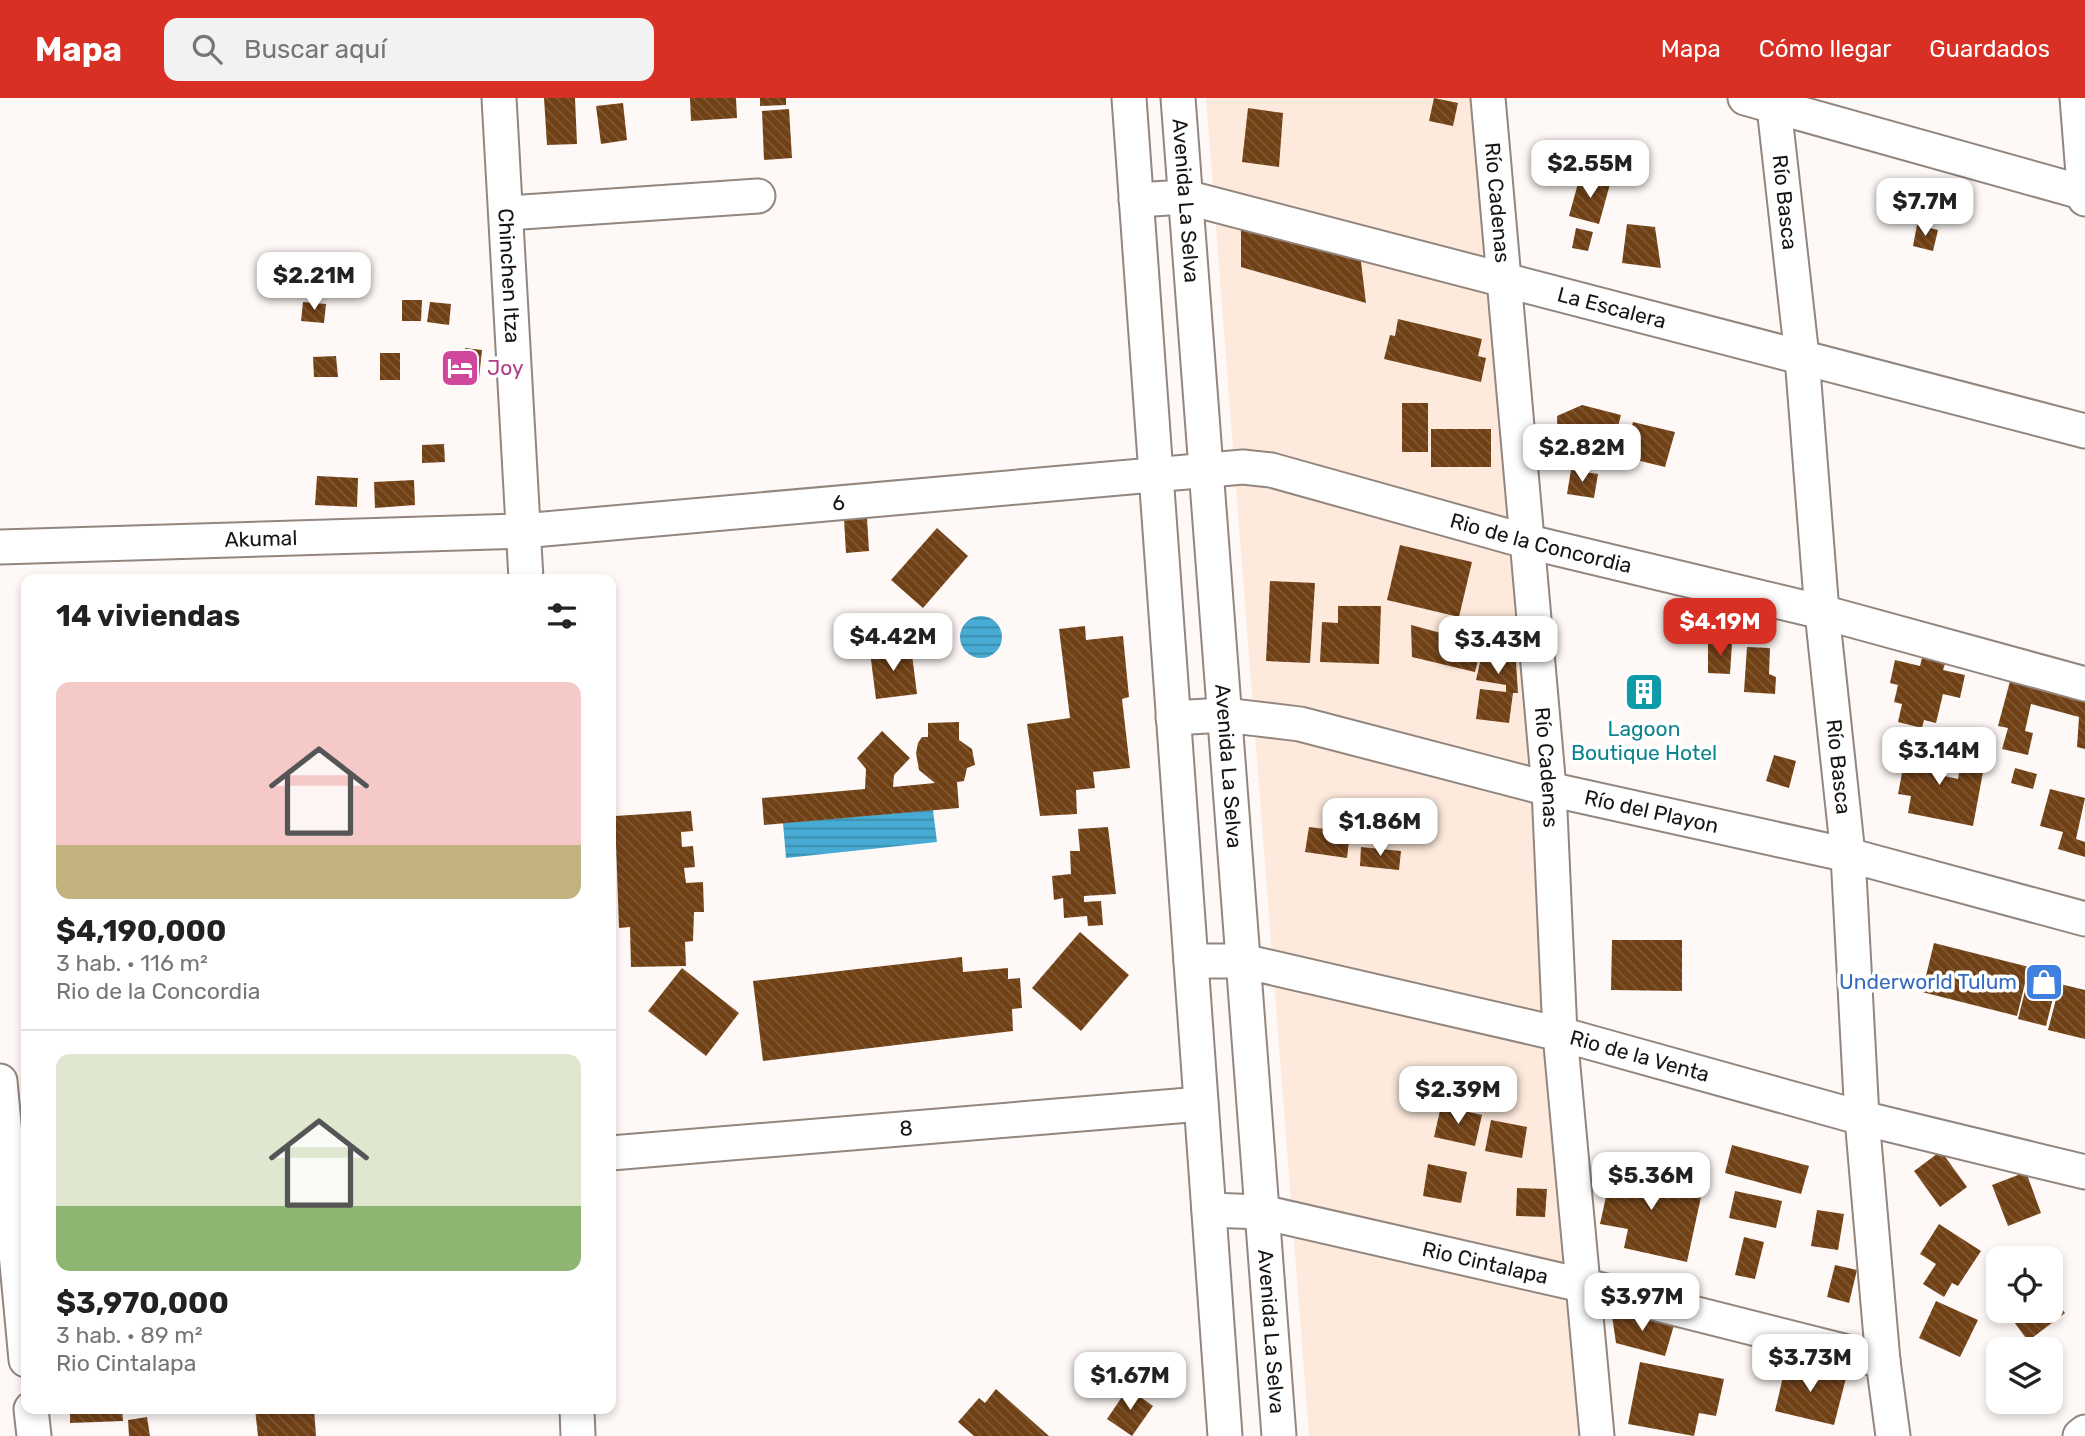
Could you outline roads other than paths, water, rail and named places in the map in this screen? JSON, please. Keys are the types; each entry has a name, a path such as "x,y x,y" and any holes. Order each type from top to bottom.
{"street":[{"name":"Chinchen Itza","path":"499,98 526,574"},
{"path":"1129,98 1225,1436"},
{"name":"Avenida La Selva","path":"1178,98 1279,1436"},
{"name":"Río Cadenas","path":"1488,98 1529,542 1549,789 1560,1034 1586,1286 1597,1436"},
{"path":"1764,101 2085,195 2077,98"},
{"name":"Río Basca","path":"1764,101 1802,358 1822,612 1848,855 1862,1118 1883,1361 1894,1436"},
{"path":"507,213 758,196"},
{"name":"La Escalera","path":"1136,200 1185,197 1506,283 2085,431"},
{"name":"Rio de la Concordia","path":"1156,474 1206,469 1271,470 1529,542 1822,612 2085,684"},
{"name":"6","path":"522,531 1156,474"},
{"name":"Akumal","path":"0,547 522,531"},
{"name":"Río del Playon","path":"1173,718 1224,715 1300,724 1549,789 1848,855 2085,919"},
{"name":"Rio de la Venta","path":"1191,961 1243,961 1560,1034 1862,1118 2085,1172"},
{"path":"0,1081 11,1157 21,1292"},
{"name":"8","path":"616,1152 1201,1104"},
{"name":"Rio Cintalapa","path":"1209,1210 1262,1212 1586,1286 1883,1361"},
{"path":"32,1414 34,1436"},
{"path":"577,1414 578,1436"},
{"path":"2080,1436 2085,1432"}],"water":[{"path":"981,616 996,622 1002,637 996,652 981,658 966,652 960,637 966,622"},
{"path":"933,810 937,842 786,858 783,823"}],"place":[{"name":"Joy","path":"460,368"},
{"name":"Lagoon Boutique Hotel","path":"1644,692"},
{"name":"Underworld Tulum","path":"2044,982"}]}
